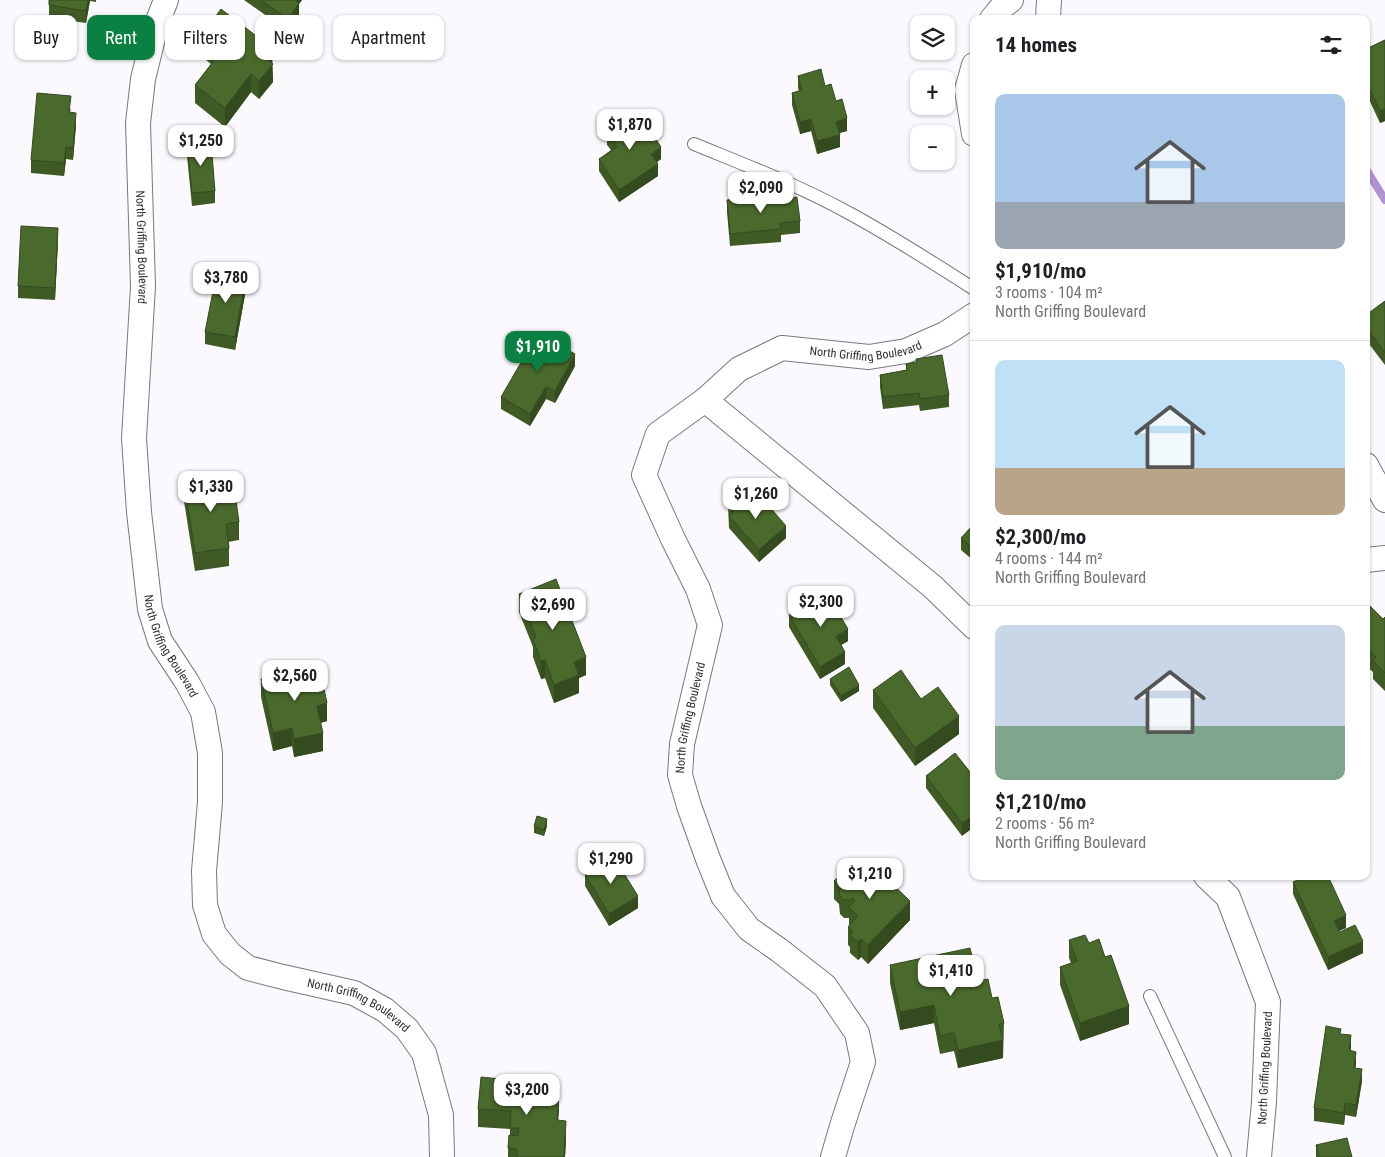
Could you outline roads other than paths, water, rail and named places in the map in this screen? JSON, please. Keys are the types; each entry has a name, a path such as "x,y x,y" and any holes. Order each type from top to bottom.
{"street":[{"name":"North Griffing Boulevard","path":"166,0 156,26 143,79 138,124 143,286 134,438 139,512 150,609 160,641 203,712 210,752 210,802 204,871 205,905 214,934 230,954 248,968 354,993 385,1010 407,1029 424,1053 439,1106 441,1114 442,1157"},
{"path":"995,15 1011,0"},
{"path":"1048,15 1049,0"},
{"path":"970,79 967,90 970,109"},
{"name":"North Griffing Boulevard","path":"833,1157 863,1062 857,1033 825,986 750,929 723,896 689,806 680,775 682,744 710,626 698,589 644,475 658,434 705,400 739,368 782,348 870,357 906,351 945,334 970,318"},
{"path":"705,400 933,587 970,624"},
{"path":"1370,472 1385,500"},
{"path":"1370,560 1385,558"},
{"name":"North Griffing Boulevard","path":"1210,880 1228,897 1268,1002 1264,1102 1259,1157"}],"lane":[{"path":"694,144 791,184 846,211 913,250 970,286"},
{"path":"1150,996 1225,1157"}],"waterway":[{"path":"1370,176 1385,200"}]}
